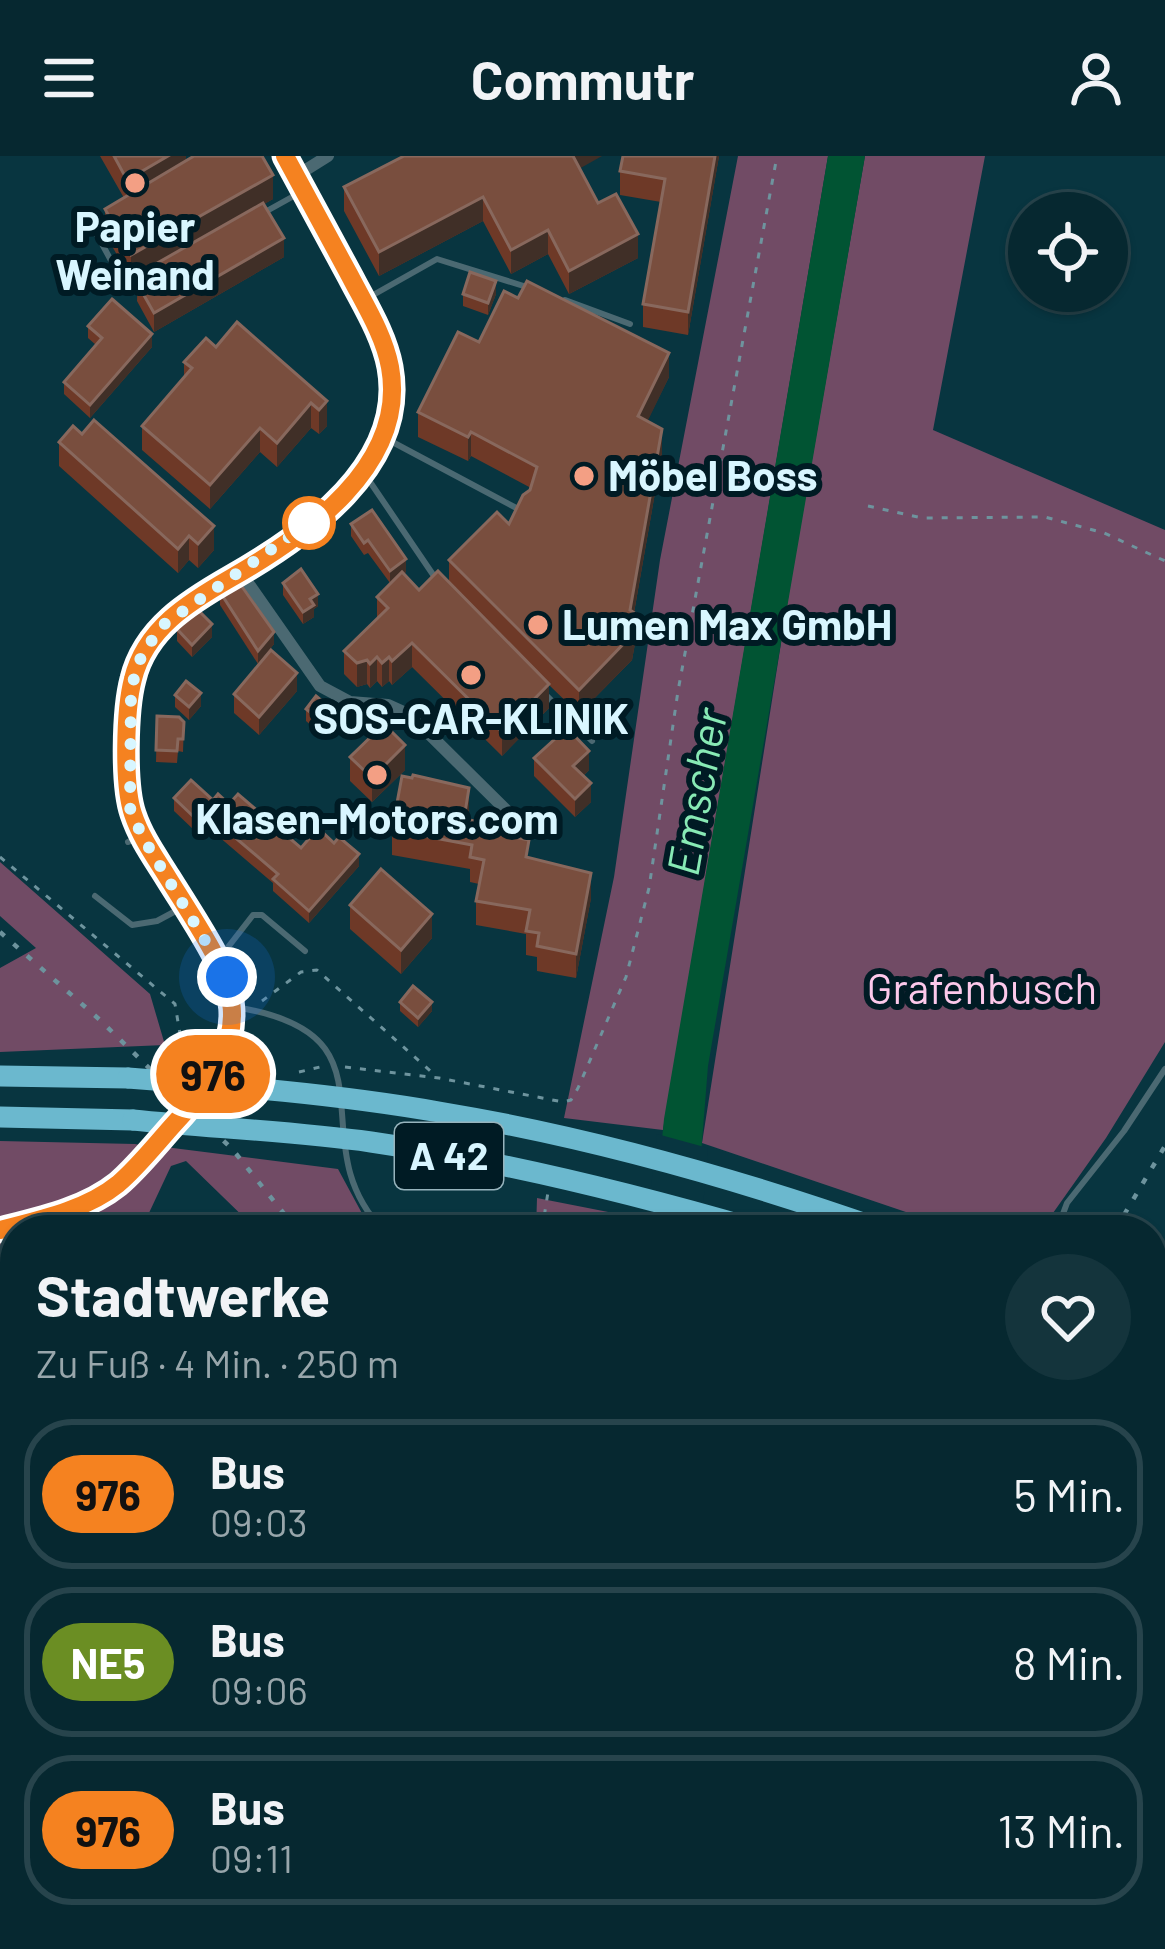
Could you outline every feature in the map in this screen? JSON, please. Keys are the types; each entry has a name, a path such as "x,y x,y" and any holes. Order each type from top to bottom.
{"highway":[{"name":"A 42","path":"0,1076 128,1078 336,1096 555,1134 671,1162 836,1215"},
{"name":"A 42","path":"0,1117 133,1120 272,1131 442,1154 544,1174 701,1215"}],"street":[{"path":"53,1215 116,1186 182,1116 218,1068 232,1039 234,1007 227,977 185,906 135,839 128,798 131,688 137,666 158,630 175,614 241,573 344,496 364,473 382,437 391,403 383,342 285,156"},
{"path":"296,176 328,156"},
{"path":"241,573 320,686 350,702 388,705 410,715 508,812 526,821"}],"lane":[{"path":"265,212 304,190"},
{"path":"113,220 94,230 127,290 146,278"},
{"path":"363,300 436,259 543,293"},
{"path":"565,301 630,324"},
{"path":"382,437 523,512"},
{"path":"364,473 444,590"},
{"path":"542,691 592,741"},
{"path":"95,896 132,925 157,921 185,906"},
{"path":"218,960 253,915 262,915 305,951"},
{"path":"234,1007 278,1014 324,1044 337,1066 347,1173 370,1215"},
{"path":"1063,1215 1165,1069"}],"path":[{"path":"377,1070 571,1100 626,977 649,888 678,691 777,156"},
{"path":"868,506 922,518 1045,517 1104,532 1165,560"},
{"path":"0,857 175,1004 180,1034 218,1068"},
{"path":"251,1010 301,972 316,970 439,1078"},
{"path":"286,1078 312,1066"}],"green space":[{"path":"738,156 828,156 663,1130 564,1118 614,877 660,560"},
{"name":"Grafenbusch","path":"865,156 985,156 933,430 1165,530 1165,1042 1052,1215 915,1215 702,1143 791,580"},
{"path":"0,862 150,994 165,1045 0,1052 0,968 36,948 0,916"},
{"path":"0,1141 140,1145 77,1195 22,1215 0,1215"},
{"path":"165,1147 338,1169 363,1215 242,1215 186,1161 171,1166 148,1215 68,1215 112,1197"},
{"path":"537,1198 623,1215 536,1215"}],"shaded area":[{"path":"828,156 865,156 708,1066 696,1215 654,1215 664,1119"}],"pier":[{"path":"657,1134 708,1148 702,1215 648,1215"}],"building":[{"path":"114,156 168,156 127,180"},
{"path":"194,156 262,156 273,175 131,255 105,209"},
{"path":"404,156 573,156 598,203 616,194 638,234 569,271 548,230 511,250 483,197 379,252 344,187"},
{"path":"623,156 715,156 688,312 643,304 665,179 620,171"},
{"path":"263,203 284,238 154,313 137,283 142,280 138,274"},
{"path":"470,272 496,281 488,303 463,294"},
{"name":"Möbel Boss","path":"527,281 669,353 638,416 662,429 630,610 636,614 632,635 579,690 449,560 497,512 509,524 530,490 537,467 471,432 468,437 418,412 458,332 479,342 504,291 518,298"},
{"path":"112,299 152,334 90,405 64,382 102,338 88,326"},
{"path":"237,322 327,401 319,410 311,403 277,443 260,428 210,485 142,426 192,368 184,362 206,338 216,347"},
{"path":"94,420 214,526 198,544 189,536 178,549 59,442 73,426 82,434"},
{"path":"372,510 406,559 390,571 351,524"},
{"path":"301,569 318,594 310,599 314,605 303,612 283,583"},
{"name":"SOS-CAR-KLINIK","path":"438,571 549,684 502,732 412,643 392,661 389,657 382,663 377,657 370,664 367,660 357,663 344,651 388,608 377,597 402,572 419,590"},
{"path":"238,581 274,632 258,651 220,592"},
{"path":"197,609 212,624 192,645 177,629"},
{"path":"271,650 297,673 259,717 234,694"},
{"path":"186,681 201,693 189,707 175,695"},
{"path":"316,696 335,712 325,724 306,709"},
{"path":"157,716 179,717 184,722 177,751 156,750"},
{"path":"384,724 405,745 372,778 350,757"},
{"path":"567,728 589,751 573,766 591,783 575,799 534,758"},
{"path":"402,776 469,788 464,819 491,824 489,832 529,840 526,857 591,873 576,954 537,946 539,933 526,931 530,910 476,901 484,860 470,857 472,845 392,830"},
{"path":"191,780 213,800 218,794 229,804 238,794 301,848 318,828 334,843 339,837 359,854 309,911 273,879 278,874 204,811 195,818 174,798"},
{"path":"381,869 432,914 401,950 350,905"},
{"path":"413,986 432,1002 418,1018 400,1002"}],"railway":[{"path":"0,932 100,1020 233,1150 285,1215"},
{"path":"1124,1215 1165,1146"}],"bus line":[{"name":"976","path":"53,1215 116,1186 182,1116 218,1068 232,1039 234,1007 227,977 130,808 130,707 133,677 142,654 158,630 182,609 266,556 344,496 367,468 388,422 392,388 383,342 285,156"}],"place":[{"name":"Papier Weinand","path":"135,183"},
{"name":"Möbel Boss","path":"584,476"},
{"name":"Lumen Max GmbH","path":"538,625"},
{"name":"SOS-CAR-KLINIK","path":"471,675"},
{"name":"Klasen-Motors.com","path":"377,775"}],"route":[{"path":"227,977 130,808 131,688 142,654 163,625 309,523"}],"water label":[{"name":"Emscher","path":"697,792"}]}
